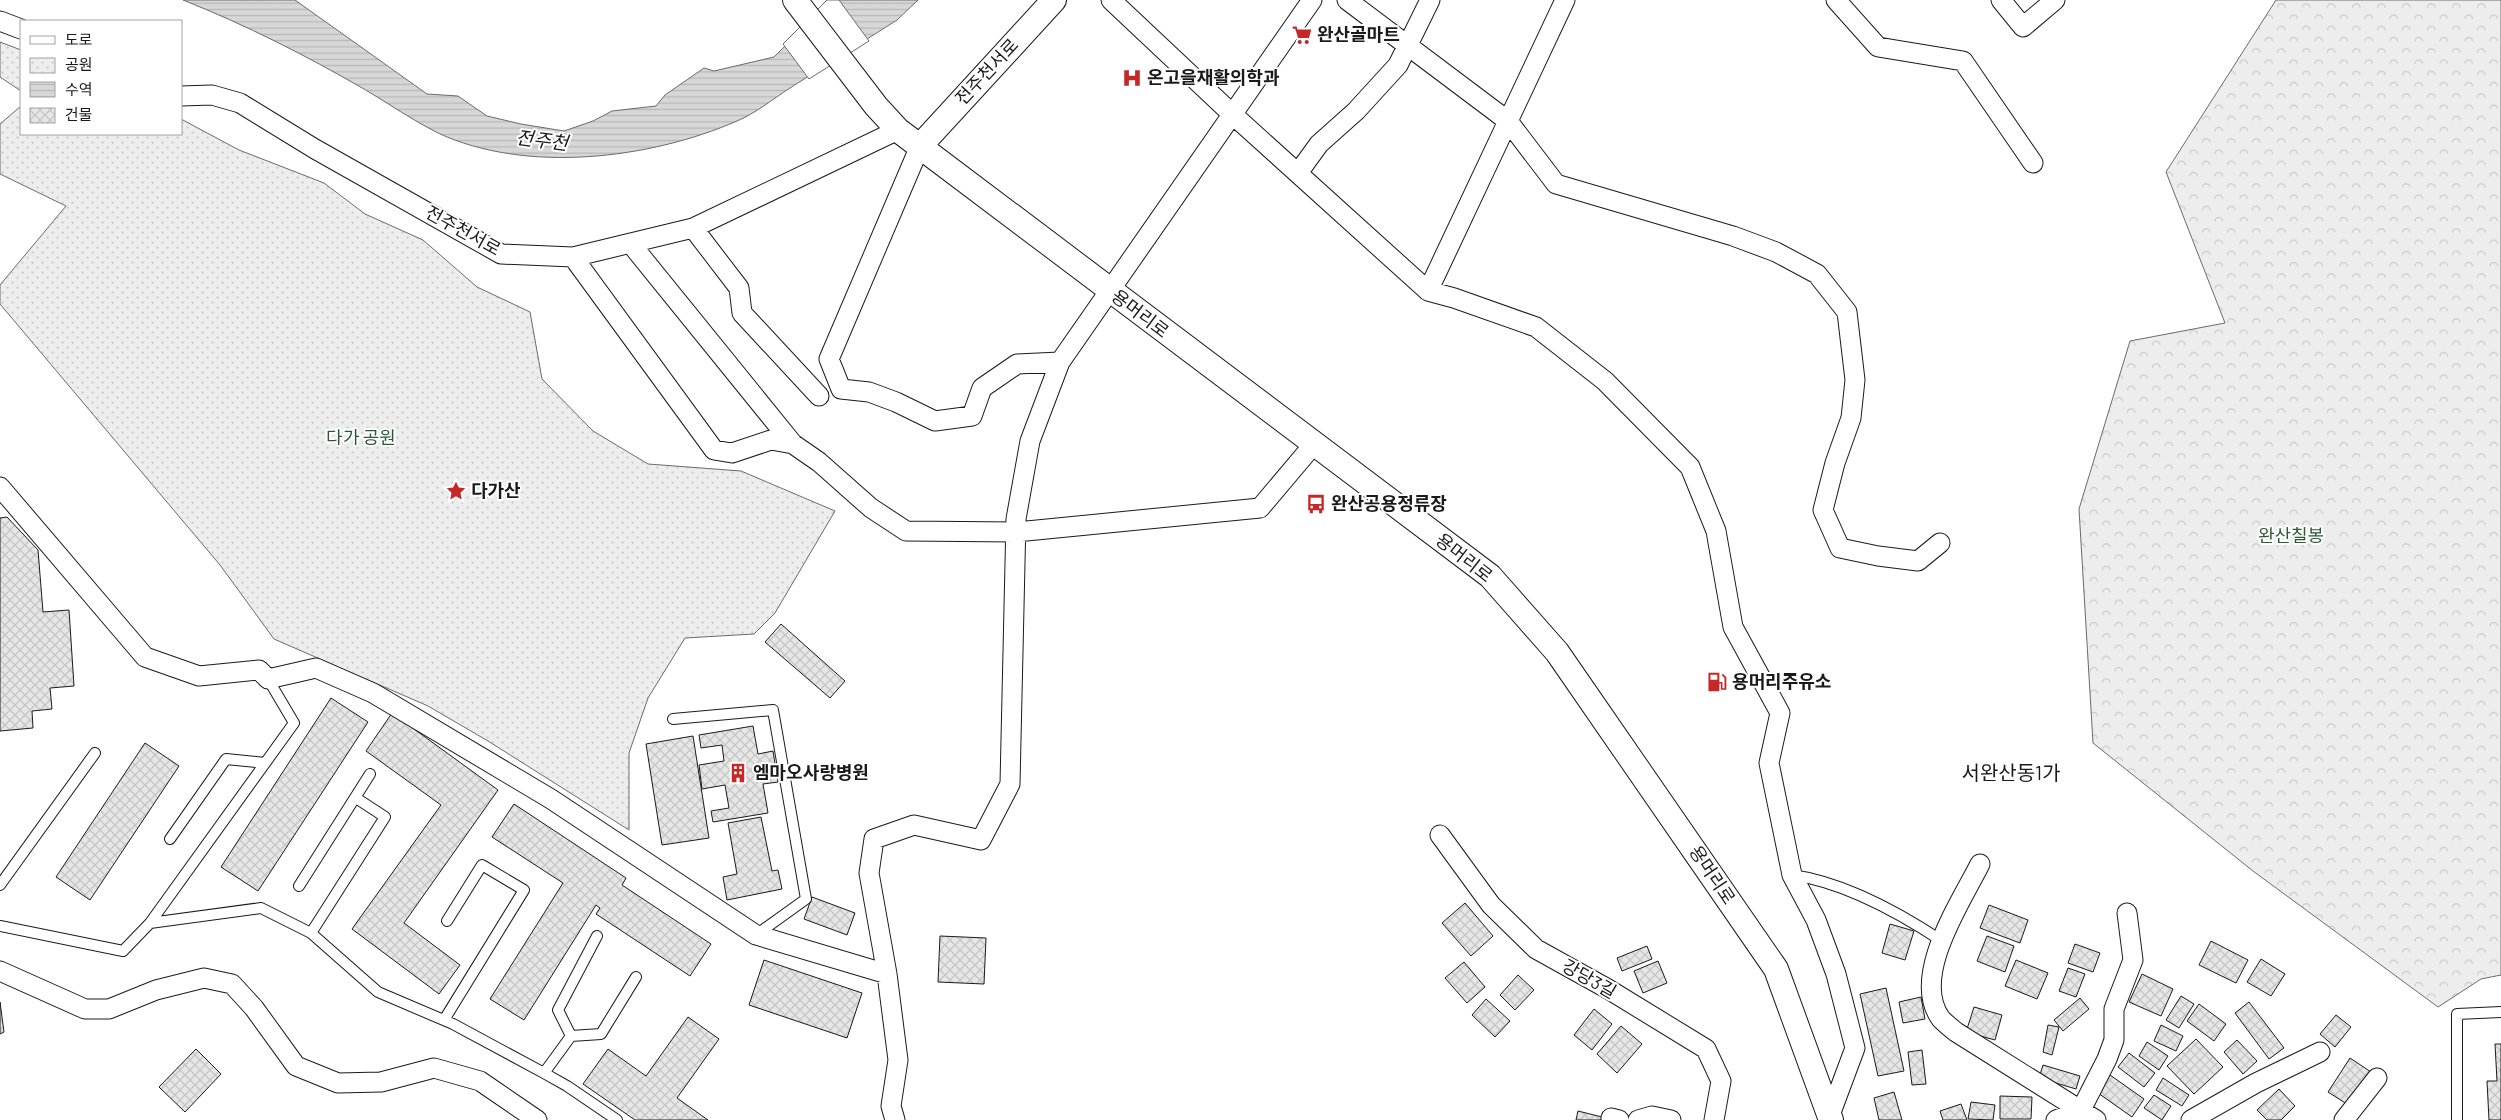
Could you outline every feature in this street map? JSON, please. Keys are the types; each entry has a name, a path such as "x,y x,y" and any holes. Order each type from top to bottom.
{"street":[{"name":"용머리로","path":"794,0 876,106 898,130 1490,576 1557,652 1776,969 1831,1117"},
{"name":"전주천서로","path":"920,146 1054,0"},
{"path":"1111,0 1231,113 1428,291 1454,298 1536,328 1605,381 1690,467 1716,530 1733,627 1780,712 1769,763 1792,875 1816,920 1836,974 1855,1048 1831,1117"},
{"path":"895,1120 891,1106 898,1060 887,974 869,873 874,839 914,825 981,840 1010,784 1016,519 1030,441 1060,362 1231,113 1312,0"},
{"path":"1347,0 1508,121 1556,184 1732,236 1776,252 1817,274 1847,312 1855,380 1850,418 1835,463 1823,510 1836,540 1840,548 1878,556 1918,561 1940,543"},
{"path":"1298,173 1319,144 1356,111 1398,65 1406,44 1430,0"},
{"path":"1428,291 1565,0"},
{"path":"1836,0 1878,47 1963,61 2032,163"},
{"path":"2001,0 2023,27 2055,0"},
{"path":"0,21 20,29"},
{"name":"전주천서로","path":"182,96 212,95 240,103 315,149 501,254 573,257 693,228 898,130"},
{"path":"920,146 829,359 841,389 869,392 935,421 972,416 982,388 1016,364 1060,362"},
{"path":"693,228 739,288 742,313 819,396"},
{"path":"631,244 793,444 819,462 871,508 906,531 1016,532 1260,508 1314,444"},
{"path":"573,257 714,450 732,453 771,440 793,444"},
{"path":"0,487 145,657 199,676 259,670 268,679 316,668 373,693 551,799 756,935 887,974"},
{"name":"강당3길","path":"1440,835 1491,905 1536,949 1608,989 1706,1049 1721,1081 1714,1120"},
{"path":"1980,864 1942,941 1930,975 1932,999 1941,1018 1956,1032 2089,1115"},
{"path":"2089,1115 2114,1040 2114,1009 2133,960 2128,913"},
{"path":"0,971 84,1009 109,1009 156,990 204,978 232,984 254,1008 296,1066 338,1083 381,1082 434,1068 480,1081 537,1120"},
{"path":"2191,1120 2248,1088 2320,1052"},
{"path":"2344,1120 2377,1078"},
{"path":"2056,1120 2089,1115"},
{"path":"1638,1120 1652,1116 1671,1120"}],"lane":[{"path":"0,926 123,952 150,923 294,723 268,679"},
{"path":"673,719 772,710 806,899 756,935"},
{"path":"0,885 95,753"},
{"path":"170,839 226,759 265,763"},
{"path":"300,886 370,774"},
{"path":"311,933 385,817 356,798"},
{"path":"444,1020 524,890 482,865 447,921"},
{"path":"1792,875 1820,880 1899,913 1942,941"},
{"path":"150,923 261,908 311,933 378,992 444,1020 544,1073 568,1086 617,1120"},
{"path":"571,1036 558,1010 597,936"},
{"path":"571,1036 601,1034 636,977"},
{"path":"2457,1120 2457,1014 2501,1012"},
{"path":"544,1073 571,1036"}],"green space":[{"name":"완산칠봉","path":"2276,0 2501,0 2501,975 2481,979 2438,1007 2253,871 2093,743 2079,509 2130,341 2225,323 2166,172"},
{"path":"0,42 20,50 20,90 0,77"},
{"name":"다가 공원","path":"20,107 20,135 182,135 182,120 239,150 324,183 365,214 423,240 477,287 530,312 542,379 593,431 648,464 741,471 835,511 775,613 754,634 685,638 648,698 629,753 629,830 488,741 428,706 274,639 220,565 0,304 0,285 66,206 0,174 0,124"}],"water":[{"name":"전주천","path":"183,0 295,0 427,94 458,96 487,116 564,131 593,121 612,111 656,106 665,95 704,68 714,71 774,57 831,0 918,0 897,20 758,110 737,121 666,145 588,157 548,157 510,154 473,146 438,133 297,52"}],"pier":[{"path":"827,0 839,0 869,41 809,79 783,44"}],"building":[{"path":"7,517 38,550 43,612 69,610 74,686 50,688 52,709 32,711 33,728 0,731 0,518"},
{"path":"781,624 845,681 830,698 765,642"},
{"path":"331,698 368,722 258,891 221,867"},
{"path":"392,713 498,790 404,923 460,965 439,994 352,929 441,805 366,751"},
{"name":"엠마오사랑병원","path":"753,726 758,754 773,751 778,782 763,784 768,813 713,822 711,811 729,808 725,785 702,789 699,765 724,761 722,745 701,748 699,735"},
{"path":"693,736 709,838 662,845 646,744"},
{"path":"145,743 179,766 90,900 56,877"},
{"path":"514,804 626,878 622,885 711,944 690,976 596,914 600,908 596,905 524,1020 490,999 563,883 492,837"},
{"path":"761,817 772,871 778,870 782,889 727,900 723,877 737,874 728,823"},
{"path":"812,897 855,913 847,935 804,919"},
{"path":"1465,903 1493,936 1471,956 1442,923"},
{"path":"1989,905 2028,920 2020,943 1980,928"},
{"path":"1890,924 1914,931 1905,960 1882,953"},
{"path":"940,936 986,938 984,984 938,982"},
{"path":"1987,936 2014,946 2005,972 1977,961"},
{"path":"2211,941 2248,960 2236,983 2199,965"},
{"path":"2075,944 2100,953 2093,972 2068,963"},
{"path":"1647,946 1652,959 1622,971 1617,958"},
{"path":"2261,959 2285,974 2271,996 2247,982"},
{"path":"764,960 862,993 847,1038 749,1005"},
{"path":"2016,960 2048,973 2037,999 2005,986"},
{"path":"1658,961 1667,983 1643,993 1634,971"},
{"path":"1464,962 1485,987 1467,1003 1445,978"},
{"path":"2068,968 2085,974 2076,997 2059,991"},
{"path":"2142,974 2173,989 2161,1016 2129,1002"},
{"path":"1518,975 1534,990 1515,1010 1500,995"},
{"path":"1886,988 1904,1071 1878,1076 1860,994"},
{"path":"2181,996 2194,1004 2179,1028 2166,1020"},
{"path":"1921,997 1925,1019 1903,1023 1899,1002"},
{"path":"2080,998 2089,1009 2063,1031 2054,1020"},
{"path":"1486,999 1510,1021 1495,1037 1472,1015"},
{"path":"0,1002 4,1032 0,1034"},
{"path":"2249,1002 2284,1048 2269,1059 2235,1013"},
{"path":"2199,1004 2226,1024 2214,1041 2187,1021"},
{"path":"1974,1007 2002,1015 1995,1040 1966,1032"},
{"path":"1594,1009 1612,1024 1592,1050 1574,1035"},
{"path":"2336,1015 2351,1027 2335,1047 2320,1034"},
{"path":"688,1017 719,1039 677,1098 708,1120 635,1120 583,1084 608,1049 646,1076"},
{"path":"2048,1025 2059,1027 2052,1055 2043,1052"},
{"path":"2161,1025 2183,1036 2176,1051 2154,1041"},
{"path":"1621,1026 1642,1044 1617,1073 1597,1054"},
{"path":"2196,1039 2223,1067 2194,1094 2167,1066"},
{"path":"2237,1040 2257,1061 2243,1074 2224,1052"},
{"path":"2147,1042 2168,1056 2159,1070 2139,1056"},
{"path":"2495,1044 2501,1044 2501,1120 2489,1120 2487,1081 2497,1081"},
{"path":"196,1049 221,1074 185,1112 159,1087"},
{"path":"1922,1050 1926,1084 1912,1085 1908,1052"},
{"path":"2129,1053 2155,1073 2144,1087 2118,1067"},
{"path":"2350,1058 2371,1072 2350,1106 2328,1092"},
{"path":"2043,1065 2080,1076 2076,1089 2039,1078"},
{"path":"2110,1075 2144,1099 2132,1117 2098,1093"},
{"path":"2163,1078 2189,1095 2182,1106 2156,1090"},
{"path":"2279,1089 2295,1106 2281,1120 2267,1120 2257,1110"},
{"path":"1894,1092 1902,1120 1879,1120 1874,1098"},
{"path":"2154,1095 2171,1106 2162,1120 2144,1108"},
{"path":"2000,1096 2032,1097 2031,1119 2000,1119"},
{"path":"1971,1102 1995,1105 1993,1120 1968,1119"},
{"path":"1961,1104 1967,1120 1943,1120 1940,1111"},
{"path":"1578,1111 1602,1117 1601,1120 1576,1120"}],"place":[{"name":"완산골마트","path":"1302,35"},
{"name":"온고을재활의학과","path":"1132,78"},
{"name":"다가산","path":"456,491"},
{"name":"완산공용정류장","path":"1316,504"},
{"name":"용머리주유소","path":"1717,682"},
{"name":"엠마오사랑병원","path":"738,773"}],"district":[{"name":"서완산동1가","path":"2011,773"}]}
